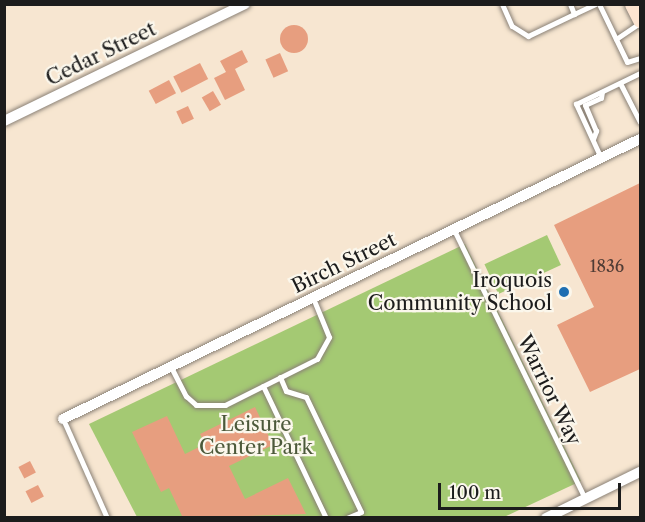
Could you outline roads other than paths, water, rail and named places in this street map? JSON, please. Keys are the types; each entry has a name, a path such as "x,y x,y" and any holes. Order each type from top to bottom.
{"main road":[{"path":"632,4 640,22"}],"street":[{"name":"Cedar Street","path":"4,121 245,4"},
{"name":"Birch Street","path":"63,419 640,139"},
{"path":"546,518 640,471"}],"lane":[{"path":"502,4 512,26 528,36 597,4 627,62 640,58"},
{"path":"570,4 574,14"},
{"path":"616,39 640,22"},
{"path":"601,159 576,104 640,74"},
{"path":"620,83 640,122"},
{"path":"593,139 596,131 585,105 601,98 602,92"},
{"name":"Warrior Way","path":"454,230 585,499"},
{"path":"171,367 186,396 209,409 263,386 317,359 325,348 329,337 313,298"},
{"path":"280,377 286,391 306,397 361,512 347,518"},
{"path":"263,386 326,518"},
{"path":"63,419 107,518"}],"place":[{"name":"Iroquois Community School","path":"564,292"}],"park label":[{"name":"Leisure Center Park","path":"256,436"}]}
